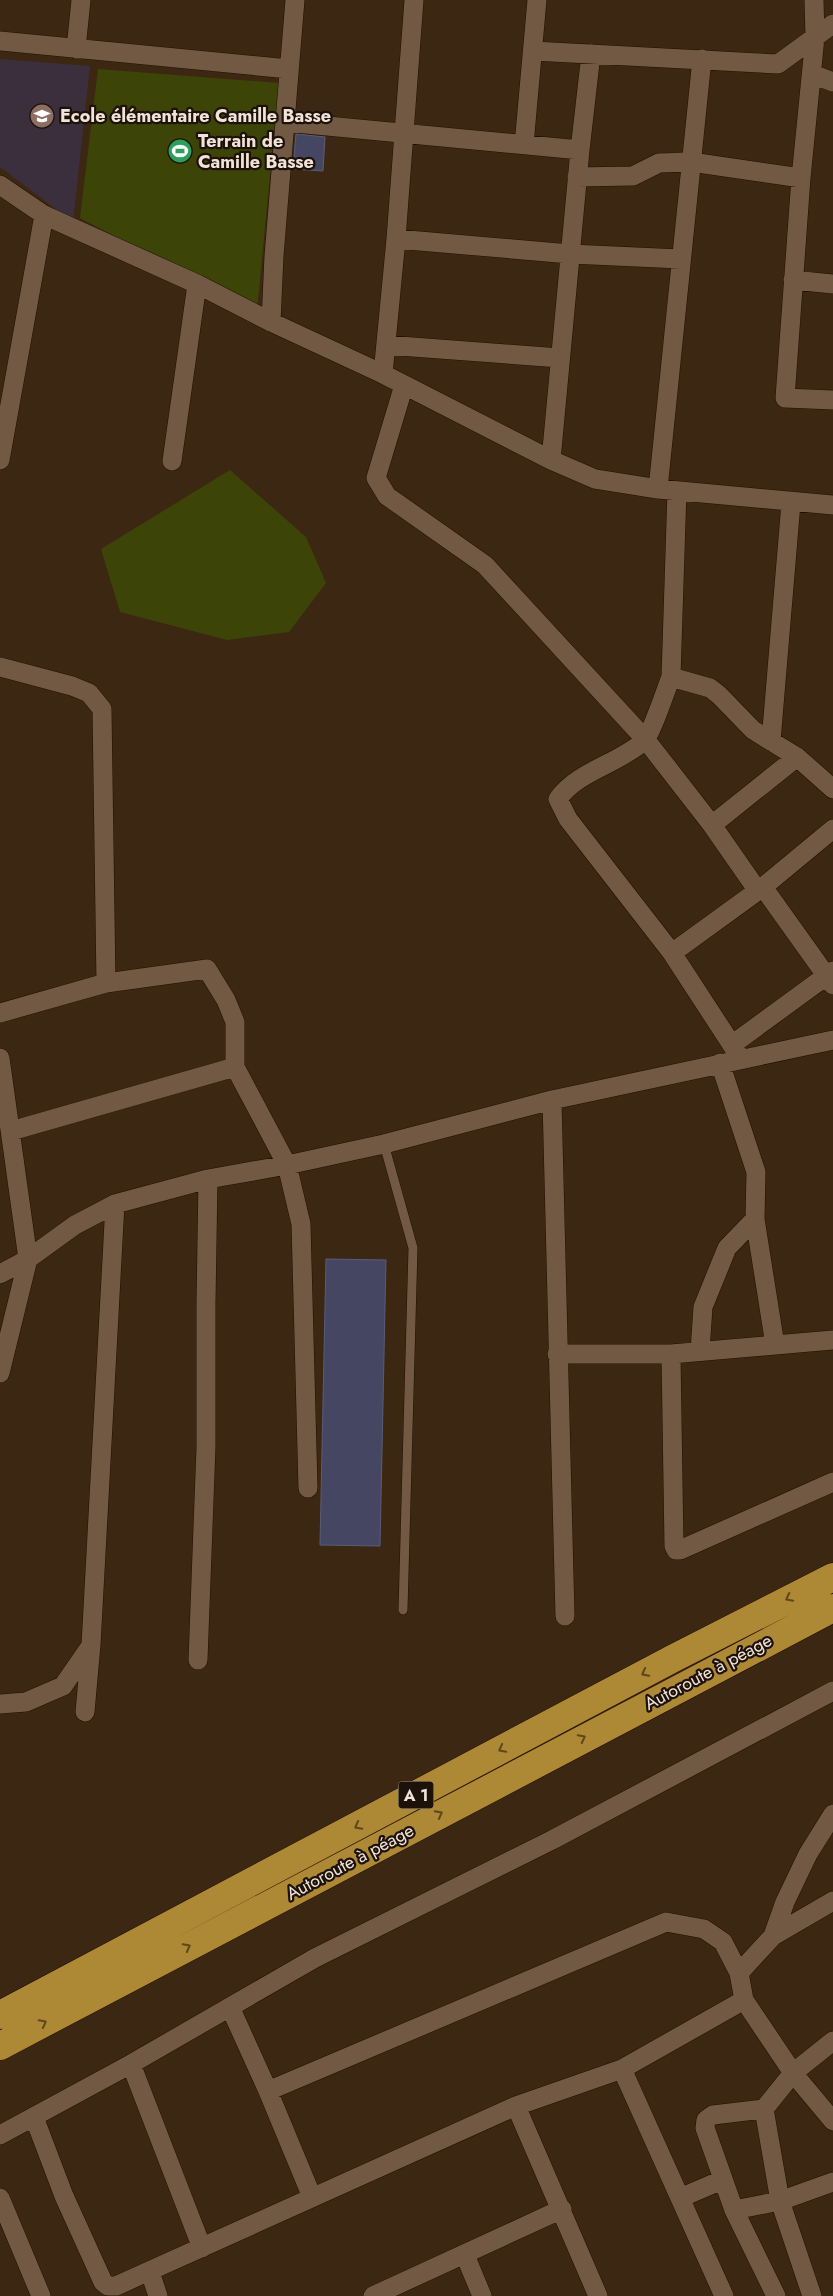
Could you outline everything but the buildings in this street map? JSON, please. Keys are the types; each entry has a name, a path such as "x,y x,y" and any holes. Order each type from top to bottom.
{"highway":[{"name":"A 1","path":"0,2015 674,1658 833,1577"},
{"name":"Autoroute à péage","path":"0,2046 833,1608"}],"street":[{"path":"76,49 81,0"},
{"path":"271,322 274,256 295,0"},
{"path":"383,374 396,239 414,0"},
{"path":"524,144 537,0"},
{"path":"814,0 815,37 801,178 785,398 833,400"},
{"path":"533,51 778,64 833,24"},
{"path":"0,41 289,69"},
{"path":"551,460 577,178 591,54"},
{"path":"658,490 702,59"},
{"path":"812,74 833,82"},
{"path":"285,122 580,150"},
{"path":"577,178 634,176 659,163 691,162 801,178"},
{"path":"0,185 44,215 197,284 271,322 383,374 551,460 595,479 658,490 833,506"},
{"path":"0,460 4,420 44,215"},
{"path":"396,239 570,254 681,259"},
{"path":"793,280 833,284"},
{"path":"172,461 197,284"},
{"path":"386,345 560,358"},
{"path":"0,1274 28,1259 75,1224 115,1204 208,1179 287,1165 384,1144 552,1100 720,1063 831,977 646,740 485,565 387,496 376,478 404,385"},
{"path":"677,491 671,677 646,740 603,768 566,787 558,799 568,819 672,953 737,1051"},
{"path":"771,740 791,502"},
{"path":"0,667 72,686 89,693 102,709 106,983"},
{"path":"671,677 710,688 753,730 798,757 833,789"},
{"path":"712,825 798,757"},
{"path":"672,953 761,889 833,829"},
{"path":"0,1014 106,983 206,970 226,1000 235,1022 235,1067 287,1165 301,1224 308,1488"},
{"path":"737,1051 833,1040"},
{"path":"0,1058 28,1259 0,1373"},
{"path":"720,1063 756,1172 756,1219 774,1345"},
{"path":"11,1131 235,1067"},
{"path":"552,1100 565,1616"},
{"path":"198,1660 206,1447 208,1179"},
{"path":"85,1712 91,1645 115,1204"},
{"path":"700,1351 703,1307 728,1248 756,1219"},
{"path":"557,1354 671,1354 833,1340"},
{"path":"671,1354 674,1546 676,1550 680,1550 833,1482"},
{"path":"0,1704 26,1702 63,1686 91,1645"},
{"path":"0,2135 131,2064 314,1958 552,1840 833,1691"},
{"path":"773,1936 785,1902 808,1854 833,1814"},
{"path":"739,1973 773,1936 833,1901"},
{"path":"268,2090 666,1922 704,1929 723,1942 739,1973 744,2000 793,2073 833,2121"},
{"path":"34,2117 64,2196 103,2282 108,2286 116,2286 516,2106 622,2069 744,2000"},
{"path":"230,2007 268,2090 312,2197"},
{"path":"776,2296 734,2210 722,2180 705,2128 706,2120 713,2115 764,2108 793,2073 833,2041"},
{"path":"131,2064 202,2248"},
{"path":"622,2069 724,2296"},
{"path":"516,2106 598,2296"},
{"path":"764,2108 780,2201 809,2295"},
{"path":"680,2198 722,2180"},
{"path":"734,2210 780,2201 833,2182"},
{"path":"0,2198 40,2296"},
{"path":"373,2296 562,2209"},
{"path":"465,2255 482,2296"},
{"path":"150,2272 158,2296"}],"lane":[{"path":"384,1144 413,1248 403,1610"}],"shaded area":[{"name":"Ecole élémentaire Camille Basse","path":"0,59 90,66 73,222 0,167"}],"green space":[{"name":"Terrain de Camille Basse","path":"98,69 279,83 257,311 80,218"},
{"path":"230,470 306,537 326,583 289,632 227,640 120,612 101,549"}],"place":[{"name":"Ecole élémentaire Camille Basse","path":"42,116"},
{"name":"Terrain de Camille Basse","path":"180,151"}]}
